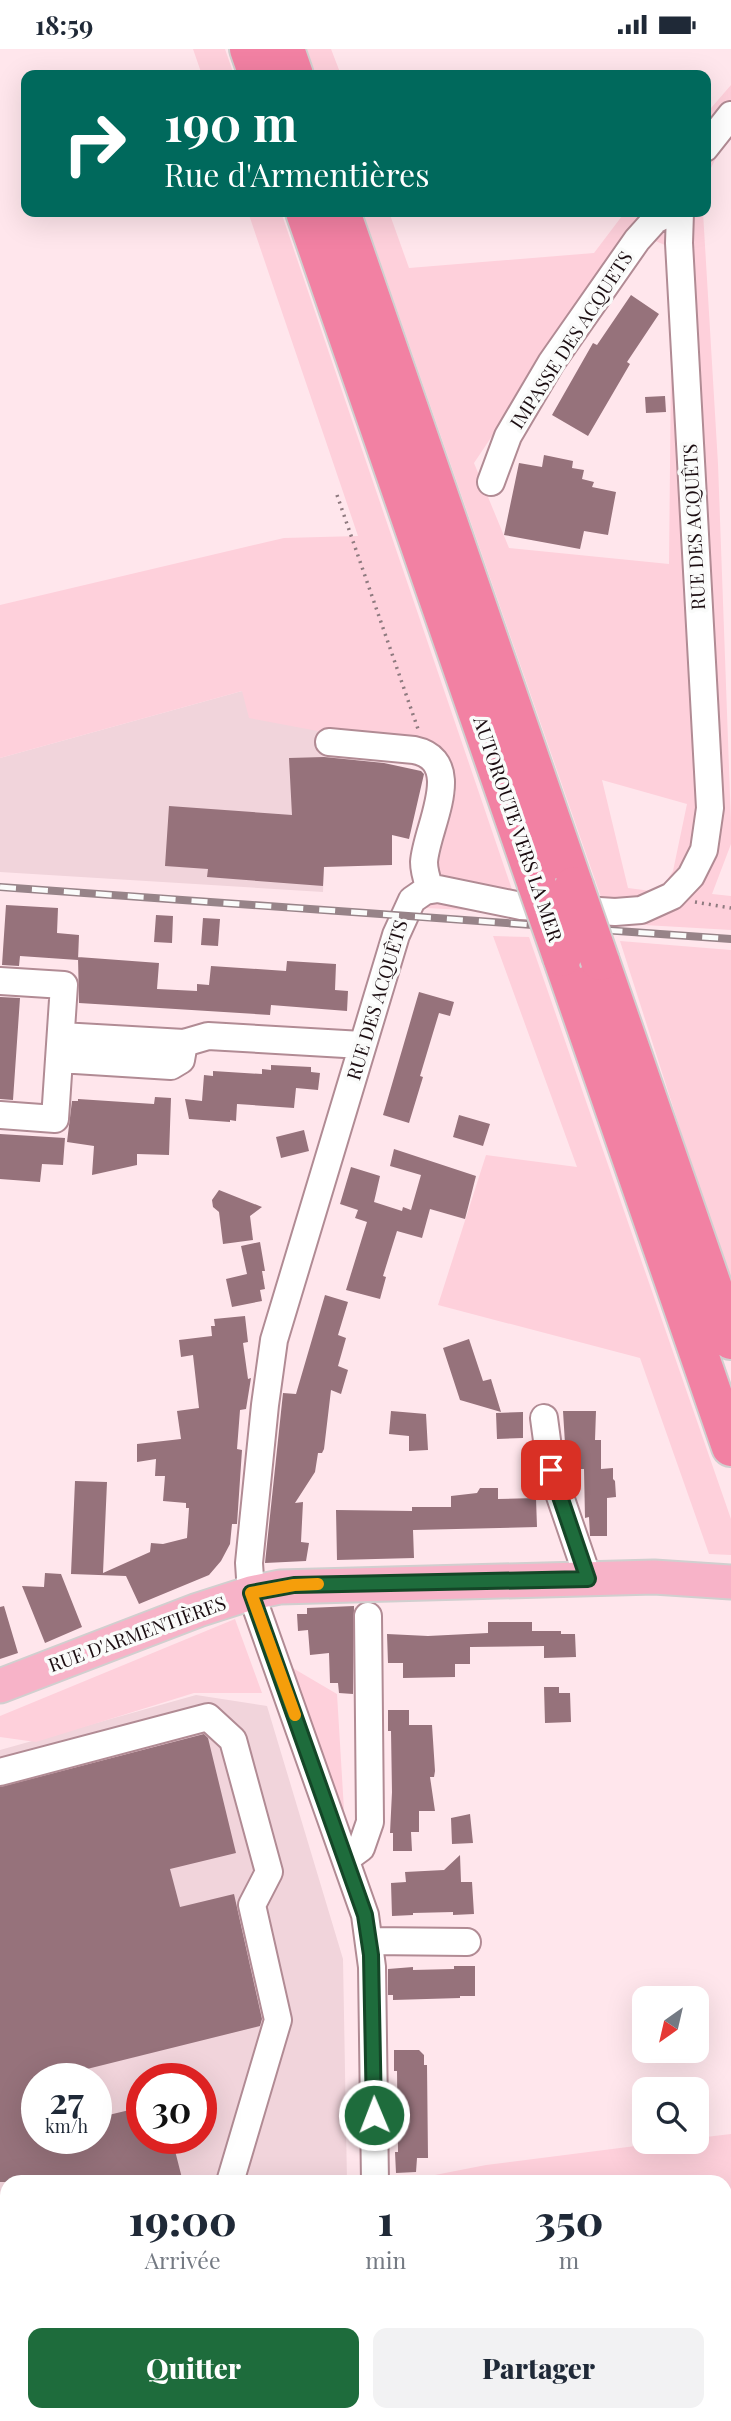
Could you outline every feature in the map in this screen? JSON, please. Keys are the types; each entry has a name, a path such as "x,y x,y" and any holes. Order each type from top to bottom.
{"highway":[{"path":"249,49 256,70"},
{"path":"285,49 292,70"},
{"name":"AUTOROUTE VERS LA MER","path":"307,217 556,885 562,957 731,1447"},
{"path":"343,217 556,885 600,961 731,1341"}],"main road":[{"name":"RUE D'ARMENTIÈRES","path":"0,1686 198,1610 251,1593 294,1585 654,1577 731,1571"},
{"name":"RUE D'ARMENTIÈRES","path":"654,1577 731,1582"}],"street":[{"path":"711,140 731,115"},
{"name":"IMPASSE DES ACQUETS","path":"491,482 508,436 551,363 647,227 661,217"},
{"name":"RUE DES ACQUÊTS","path":"375,2175 370,1941 346,1859 251,1593 249,1563 274,1340 362,1045 403,916 412,900 430,889 521,907 633,911 658,904 672,896 691,876 704,851 710,808 680,217"},
{"path":"329,743 414,750 427,754 439,768 442,783 424,862 430,889"},
{"path":"0,981 64,985 55,1119 0,1115"},
{"path":"60,1047 184,1043 208,1036 362,1045"},
{"path":"544,1417 551,1470 588,1579"},
{"path":"346,1859 361,1848 369,1822 368,1616"},
{"path":"0,1772 208,1717 233,1739 269,1872 252,1905 278,2020 232,2175"},
{"path":"370,1941 467,1942"}],"path":[{"path":"337,495 427,754"}],"shaded area":[{"path":"193,49 225,49 232,70 200,70"},
{"path":"307,49 331,49 339,70 314,70"},
{"path":"731,85 731,139 711,168 711,108"},
{"path":"250,217 283,217 520,913 427,908 456,792 435,746 355,738 249,718 242,691 0,758 0,605 284,538 358,536"},
{"path":"365,217 391,217 409,268 594,253 621,217 703,217 718,464 731,823 731,844 712,894 731,896 731,930 610,923","holes":["630,230 667,246 671,369 669,564 509,548 474,463","602,780 687,804 673,871 659,892 628,888"]},
{"path":"242,691 355,738 358,811 327,867 324,867 323,892 0,872 0,758"},
{"path":"493,936 529,937 731,1519 731,1555 709,1554 640,1358 438,1305 486,1155 577,1167"},
{"path":"620,941 731,950 731,1278 698,1185"},
{"path":"235,1619 262,1693 194,1693 36,1742 0,1737 0,1716"},
{"path":"291,1667 337,1694 344,1810 329,1778"},
{"path":"196,1695 267,1706 343,1959 347,2175 0,2175 0,1750"},
{"path":"731,2134 731,2175 435,2175 486,2165 632,2146 632,2154 709,2154 709,2137"}],"building":[{"path":"631,295 659,314 627,362 630,364 588,436 552,415 593,343 597,345"},
{"path":"665,396 666,412 646,413 645,397"},
{"path":"544,455 573,461 572,468 584,470 582,479 594,482 592,487 616,492 608,535 584,531 580,549 504,535 519,463 542,467"},
{"path":"324,757 384,763 424,774 409,839 392,835 392,865 324,867 323,886 207,877 208,869 165,866 169,806 292,815 289,758"},
{"path":"6,905 58,908 57,933 79,935 78,960 20,956 19,966 2,965"},
{"path":"156,915 173,916 172,943 154,942"},
{"path":"203,918 220,919 218,946 201,945"},
{"path":"78,957 159,963 157,989 197,991 197,984 209,985 211,966 286,971 287,961 336,964 335,990 348,991 347,1011 271,1005 270,1015 79,1003"},
{"path":"419,992 454,1002 450,1016 439,1013 409,1123 383,1115"},
{"path":"0,997 20,998 13,1100 0,1099"},
{"path":"271,1065 311,1067 311,1072 320,1073 318,1090 296,1088 294,1108 237,1104 236,1121 189,1119 185,1099 202,1101 204,1075 213,1076 213,1071 262,1074 262,1069 271,1070"},
{"path":"155,1097 171,1098 169,1155 137,1154 137,1165 92,1175 94,1146 67,1142 72,1101 78,1099 154,1104"},
{"path":"459,1115 490,1124 483,1146 453,1137"},
{"path":"304,1130 309,1151 281,1158 276,1137"},
{"path":"0,1134 65,1138 63,1165 42,1164 40,1182 0,1179"},
{"path":"394,1149 476,1176 465,1219 430,1209 422,1238 397,1231 383,1276 386,1277 380,1299 346,1290 367,1222 355,1218 358,1210 340,1204 351,1167 380,1176 374,1202 402,1211 403,1207 411,1210 421,1175 390,1166"},
{"path":"219,1190 262,1207 250,1216 253,1240 223,1244 219,1212 213,1207 212,1200"},
{"path":"260,1242 265,1271 262,1271 265,1289 260,1290 262,1301 232,1307 226,1279 247,1274 241,1246"},
{"path":"325,1295 348,1302 338,1335 346,1338 338,1366 348,1370 341,1394 331,1390 324,1449 322,1453 318,1453 315,1472 295,1503 303,1502 301,1542 309,1543 306,1561 265,1563 283,1393 296,1394"},
{"path":"245,1316 248,1342 243,1343 248,1379 251,1378 246,1409 240,1410 237,1449 242,1450 237,1524 232,1524 230,1544 221,1561 209,1575 139,1604 126,1576 71,1574 75,1481 107,1482 103,1573 150,1552 151,1543 163,1544 187,1538 189,1508 186,1508 186,1503 163,1501 165,1476 155,1476 156,1459 137,1462 137,1444 181,1439 177,1411 199,1408 193,1355 181,1357 179,1340 212,1336 211,1326 215,1326 214,1319"},
{"path":"469,1339 483,1381 491,1379 501,1412 460,1400 443,1348"},
{"path":"391,1411 426,1414 428,1450 409,1451 409,1436 389,1434"},
{"path":"563,1411 596,1411 595,1440 601,1440 601,1469 613,1468 615,1481 616,1497 607,1498 607,1536 590,1536 589,1517 585,1518 584,1469 573,1469 573,1460 566,1460"},
{"path":"523,1412 523,1438 497,1439 496,1413"},
{"path":"480,1488 498,1488 498,1499 536,1498 537,1527 413,1530 414,1558 337,1560 336,1510 412,1511 412,1507 451,1507 451,1496 477,1493"},
{"path":"45,1573 61,1574 82,1627 45,1643 22,1586 44,1587"},
{"path":"4,1606 18,1653 0,1659 0,1607"},
{"path":"354,1606 353,1694 339,1693 338,1683 330,1683 329,1653 310,1655 308,1630 298,1631 297,1614 307,1614 307,1608"},
{"path":"488,1622 532,1622 532,1631 575,1634 576,1657 544,1658 544,1646 470,1647 470,1664 455,1664 455,1677 403,1678 403,1663 388,1663 387,1634 428,1636 488,1633"},
{"path":"544,1687 559,1687 559,1693 570,1693 571,1722 545,1723"},
{"path":"388,1710 409,1710 409,1725 432,1725 435,1771 434,1777 430,1777 435,1811 419,1811 419,1832 411,1832 412,1851 393,1851 393,1833 390,1833 392,1792"},
{"path":"204,1734 208,1738 236,1853 170,1869 180,1907 234,1894 262,2019 260,2026 111,2063 21,2063 21,2154 112,2154 112,2114 126,2111 126,2154 176,2154 181,2175 0,2175 0,1787"},
{"path":"470,1814 473,1843 452,1844 451,1818"},
{"path":"460,1855 461,1882 472,1882 474,1914 453,1915 453,1912 392,1916 391,1883 406,1882 405,1872 444,1870"},
{"path":"454,1966 475,1966 475,1996 393,2000 393,1995 388,1995 388,1969 454,1969"},
{"path":"394,2050 419,2050 424,2055 424,2065 427,2065 428,2158 417,2158 416,2172 396,2173 397,2071 394,2071"}],"railway":[{"path":"0,887 731,939"}],"slow traffic":[{"path":"295,1715 251,1593 294,1585 318,1584"}],"route":[{"path":"374,2115 371,1955 365,1915 251,1593 294,1585 588,1579 551,1470"}]}
